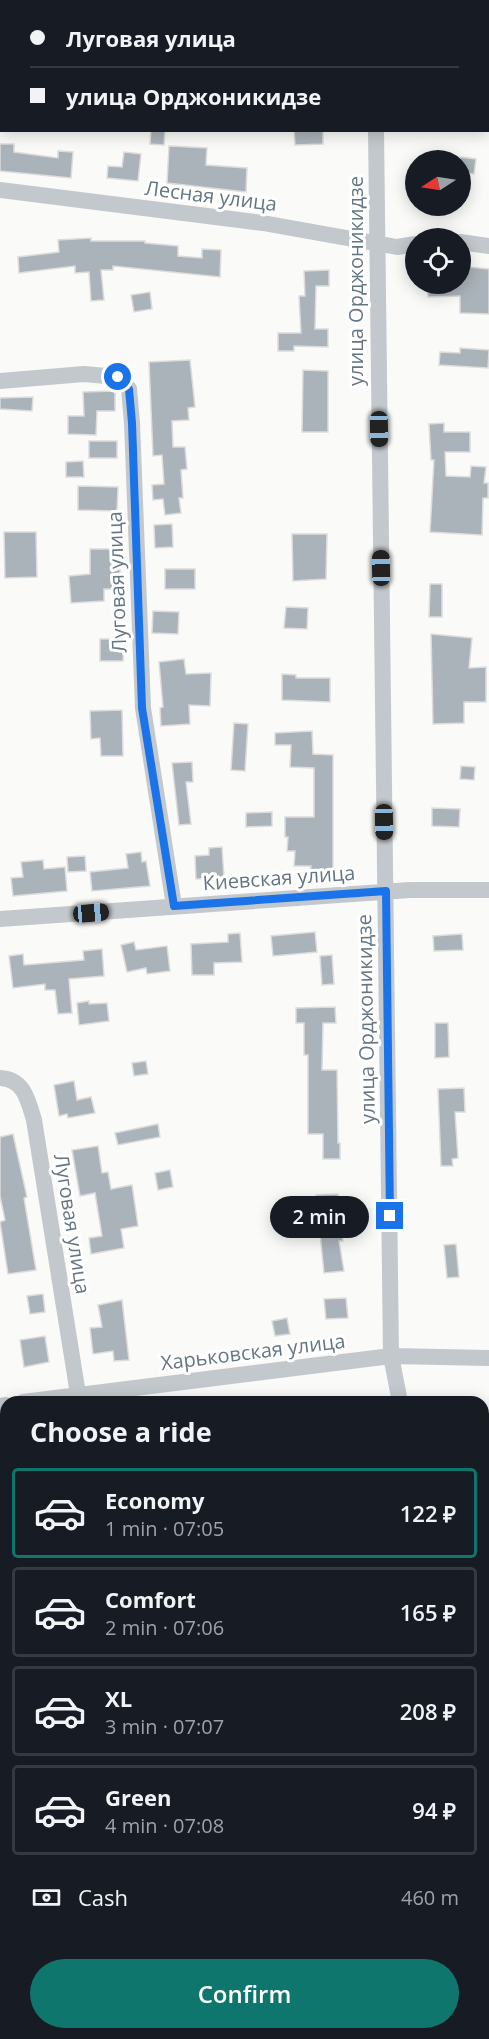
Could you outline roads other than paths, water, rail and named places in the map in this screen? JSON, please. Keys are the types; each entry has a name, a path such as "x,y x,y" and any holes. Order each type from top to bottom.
{"street":[{"name":"улица Орджоникидзе","path":"376,132 391,1356 399,1396"},
{"name":"Лесная улица","path":"0,190 263,223 376,241 397,247 405,246"},
{"path":"471,244 489,246"},
{"name":"Луговая улица","path":"0,381 84,374 118,377 129,389 142,708 174,906"},
{"name":"Киевская улица","path":"0,919 386,891 489,890"},
{"name":"Луговая улица","path":"0,1078 14,1080 25,1091 34,1120 78,1394"},
{"name":"Харьковская улица","path":"64,1396 391,1356 489,1358"}]}
